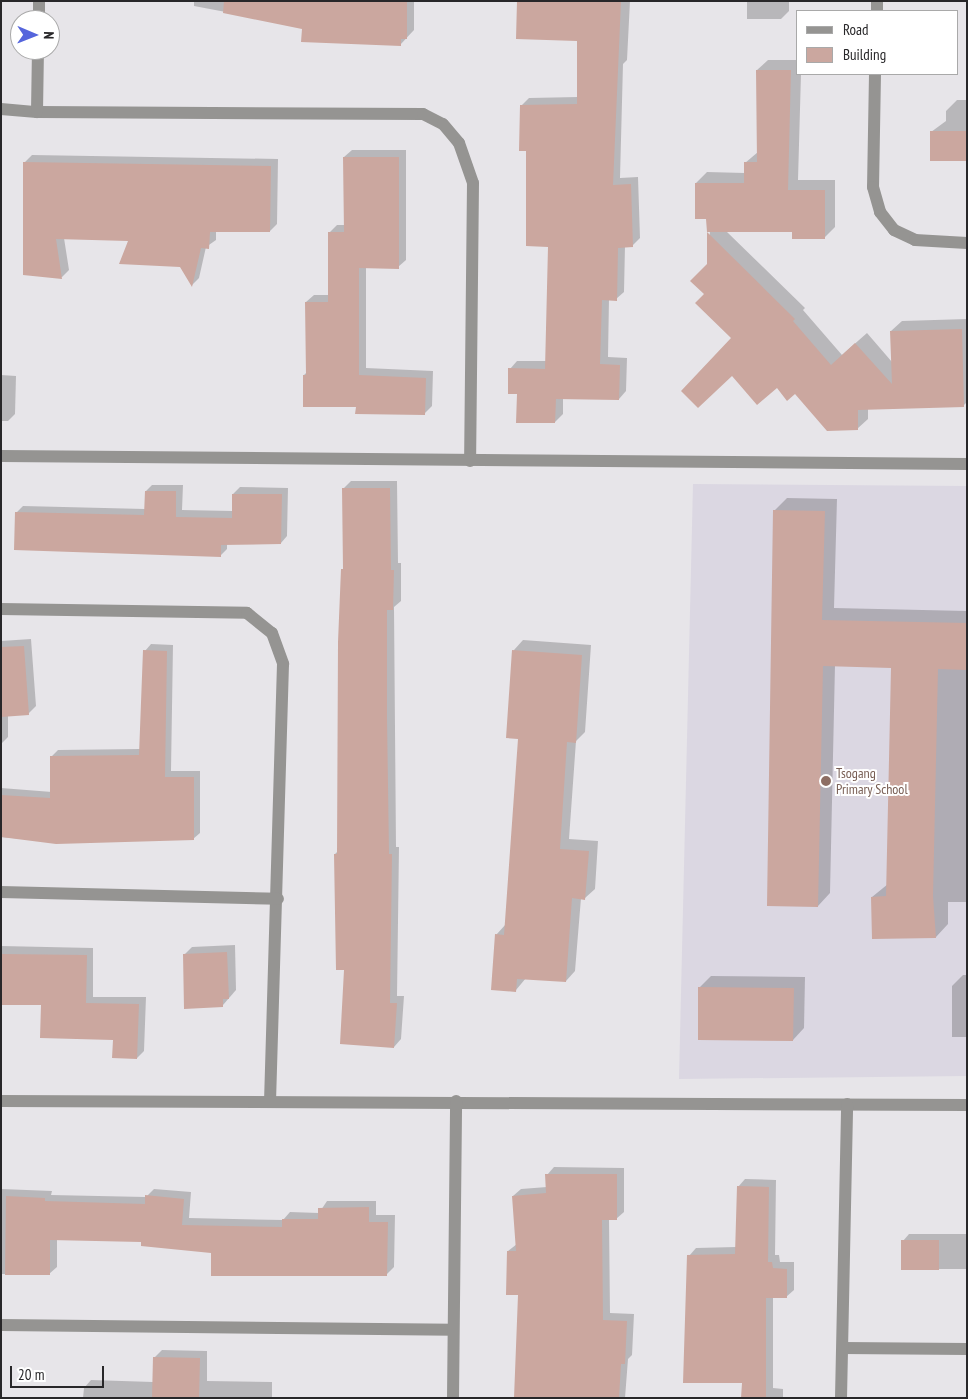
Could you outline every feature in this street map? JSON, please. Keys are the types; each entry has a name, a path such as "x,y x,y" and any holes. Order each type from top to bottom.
{"street":[{"path":"37,112 38,60"},
{"path":"875,75 873,187 880,212 894,230 915,240 967,243"},
{"path":"1,109 37,112 423,114 443,124 460,143 473,183 470,461"},
{"path":"1,456 967,464"},
{"path":"1,609 247,613 272,633 283,664 278,899 270,1101"},
{"path":"1,892 278,899"},
{"path":"1,1101 456,1101 967,1105"},
{"path":"453,1398 456,1101"},
{"path":"841,1398 847,1104"},
{"path":"1,1325 453,1330"},
{"path":"843,1348 967,1348"}],"shaded area":[{"name":"Tsogang Primary School","path":"693,484 967,486 967,1076 679,1079"}],"building":[{"path":"224,1 407,1 407,39 401,39 401,46 301,42 302,29 223,13"},
{"path":"517,1 621,1 613,185 631,184 633,247 618,248 617,301 602,300 600,364 620,365 619,400 556,399 555,423 516,423 517,394 508,394 508,368 545,369 548,247 526,246 526,151 519,151 520,105 577,104 577,41 516,39"},
{"path":"756,70 791,70 788,190 825,190 825,239 792,239 792,232 707,232 706,219 695,219 695,183 744,183 744,162 757,162"},
{"path":"930,131 967,131 967,161 930,161"},
{"path":"343,157 399,157 399,269 359,268 359,375 426,378 425,415 355,414 356,407 303,407 303,375 306,375 305,302 328,302 328,232 344,232"},
{"path":"23,162 271,166 270,232 210,232 209,249 201,248 192,287 180,267 119,264 128,241 56,239 62,279 23,275"},
{"path":"707,232 795,319 793,321 831,365 855,343 892,384 890,331 962,329 964,407 858,410 858,430 827,431 795,394 787,401 777,388 757,405 732,376 698,408 681,391 731,338 695,303 704,294 690,281 707,264"},
{"path":"342,488 390,488 391,570 394,570 393,610 387,610 387,717 389,854 392,854 390,1003 397,1003 394,1048 340,1044 344,970 336,970 334,854 337,854 338,642 341,569 343,569"},
{"path":"145,491 176,491 176,517 232,518 232,494 282,494 281,544 221,545 221,557 14,550 15,512 144,515"},
{"path":"773,510 825,511 822,620 967,623 967,670 938,669 933,896 936,938 872,939 871,897 886,896 891,668 823,666 818,907 767,906"},
{"path":"24,646 29,715 1,717 1,647"},
{"path":"143,650 167,651 165,777 194,777 194,840 56,844 1,837 1,795 50,798 50,756 139,755"},
{"path":"512,650 582,655 576,743 567,742 560,849 589,851 585,900 572,898 566,982 517,979 516,992 491,990 495,934 504,935 518,739 506,738"},
{"path":"227,952 229,999 223,999 223,1007 184,1009 183,954"},
{"path":"1,954 87,955 86,1003 139,1004 137,1059 112,1058 113,1040 40,1038 41,1005 1,1005"},
{"path":"698,987 794,988 793,1041 698,1040"},
{"path":"545,1174 617,1174 617,1220 602,1220 603,1320 627,1321 625,1364 621,1364 619,1398 514,1398 518,1295 506,1295 507,1251 516,1251 512,1196 546,1193"},
{"path":"737,1186 769,1187 768,1262 772,1262 773,1268 787,1269 787,1298 766,1298 766,1398 741,1398 742,1383 683,1383 687,1255 735,1254"},
{"path":"145,1195 184,1199 182,1225 282,1227 282,1219 318,1219 318,1208 369,1207 369,1222 388,1222 387,1276 211,1276 211,1253 141,1246 141,1242 50,1240 50,1275 5,1275 6,1196 45,1198 45,1201 145,1204"},
{"path":"901,1240 939,1240 939,1270 901,1270"},
{"path":"153,1357 200,1358 199,1398 152,1398"}],"place":[{"name":"Tsogang Primary School","path":"826,781"}]}
